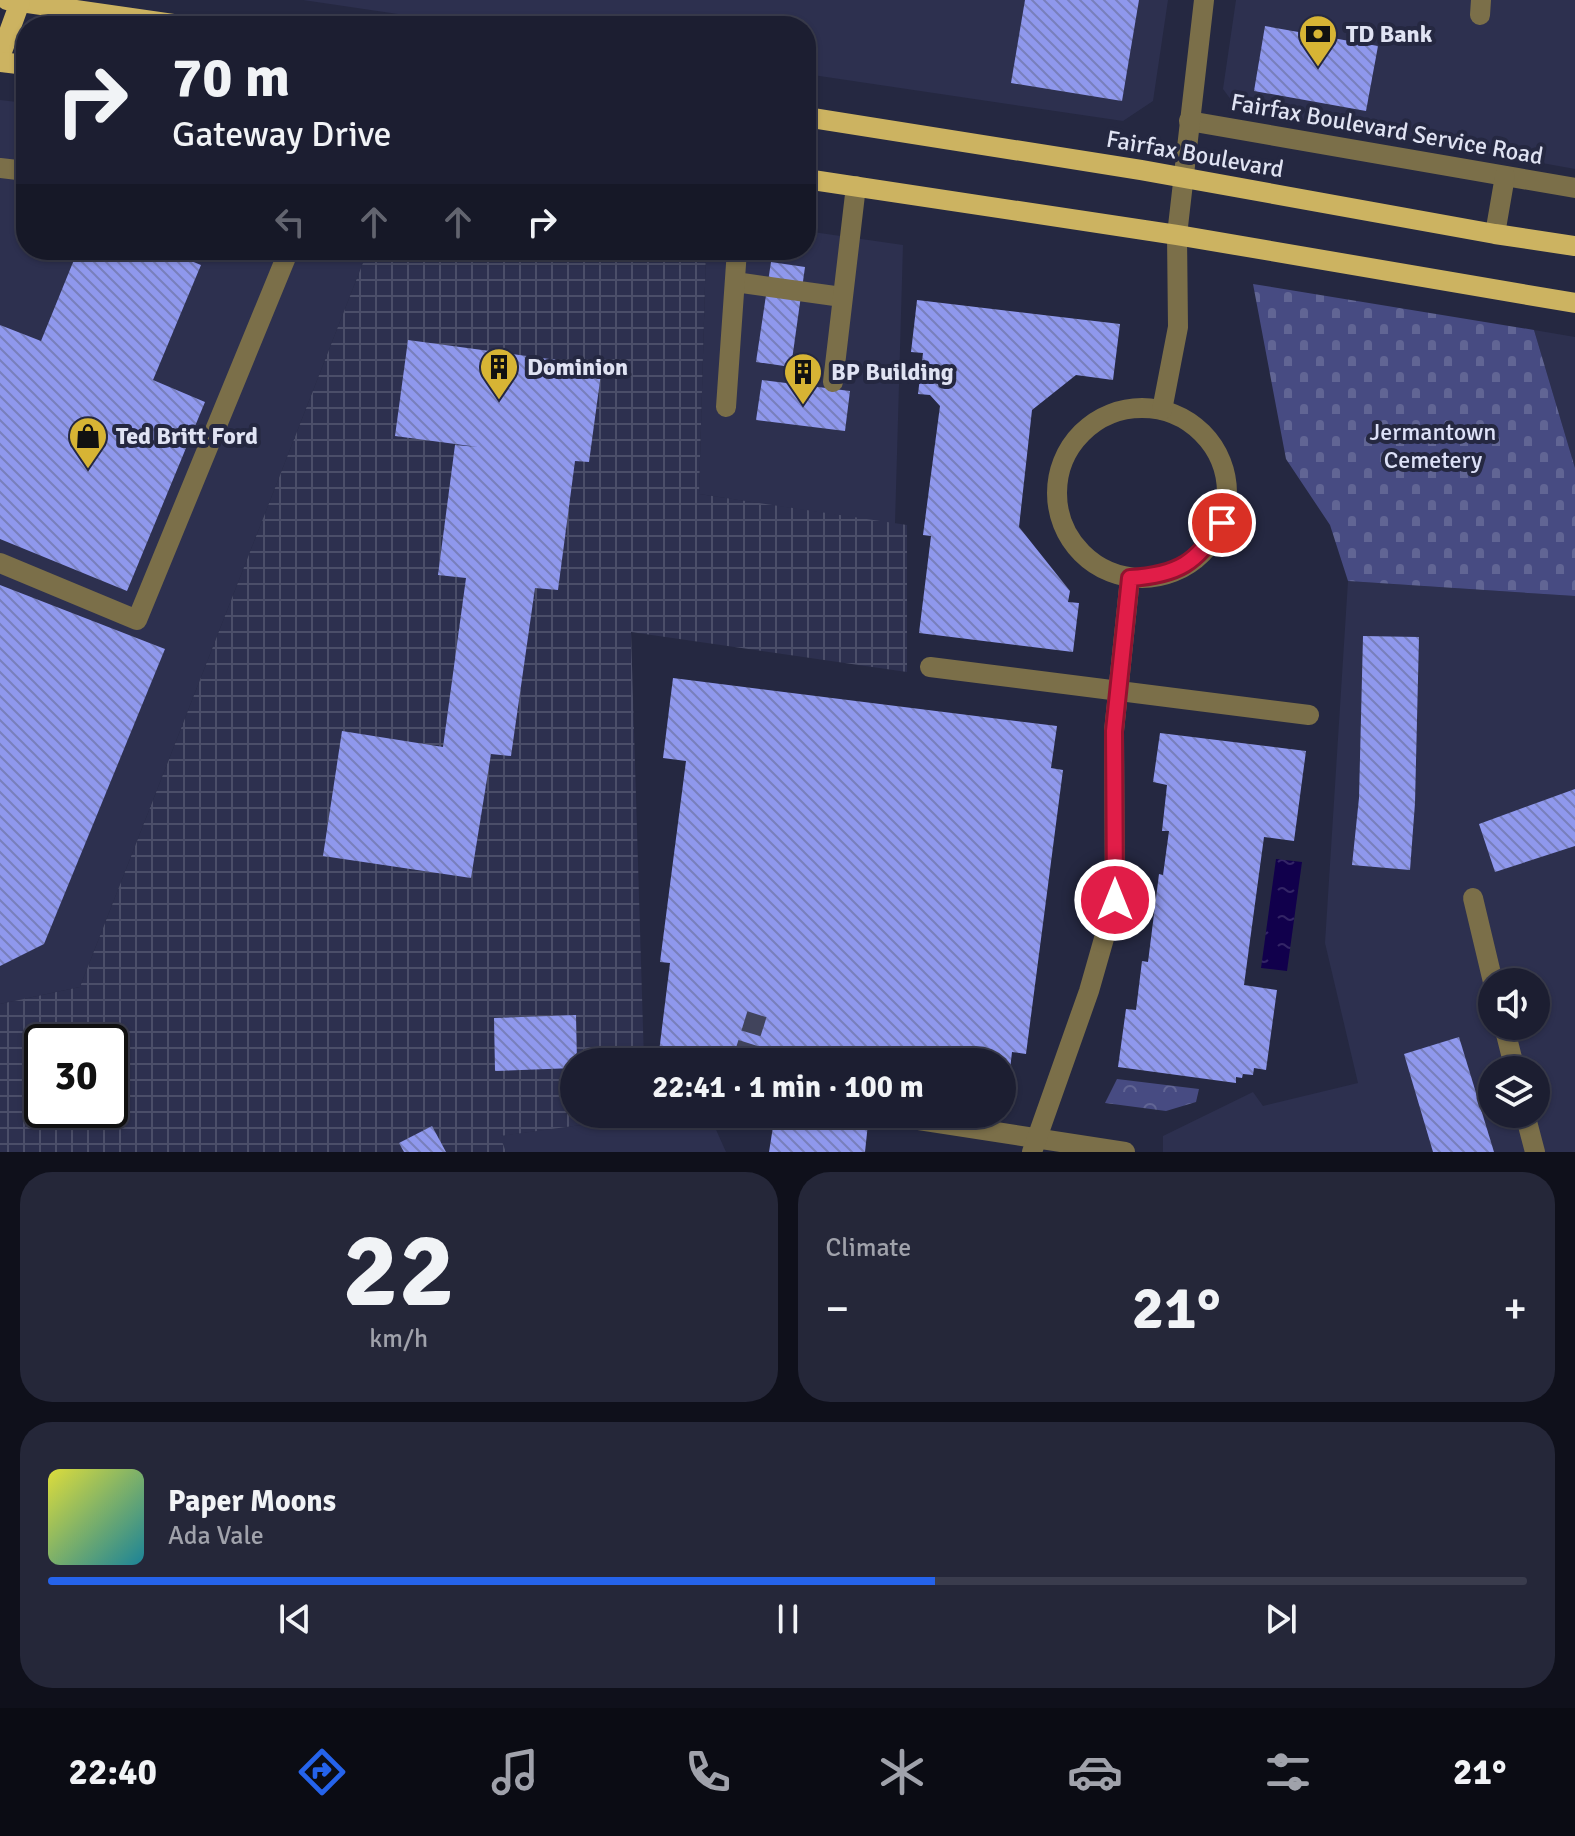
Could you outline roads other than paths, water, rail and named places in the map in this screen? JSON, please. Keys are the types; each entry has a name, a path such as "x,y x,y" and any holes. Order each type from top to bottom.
{"main road":[{"path":"0,59 13,1 117,16"},
{"name":"Fairfax Boulevard","path":"816,119 1182,177 1575,246"},
{"path":"816,180 1177,235 1575,303"}],"street":[{"path":"1162,410 1178,327 1177,235 1204,0"},
{"name":"Fairfax Boulevard Service Road","path":"1189,121 1575,188"},
{"path":"1495,234 1505,176"},
{"path":"833,382 856,186"},
{"path":"0,563 137,620 285,260"},
{"path":"726,407 736,260"},
{"path":"735,282 842,297"},
{"path":"1135,408 1162,410 1188,421 1210,440 1224,466 1227,495 1222,523 1207,548 1185,566 1158,576 1130,578 1103,568 1081,552 1065,529 1058,504 1059,476 1068,451 1085,429 1108,415 1135,408"},
{"path":"1033,1145 1089,991 1115,900 1114,731 1130,578"},
{"path":"930,667 1309,715"},
{"path":"1473,898 1490,968"},
{"path":"949,1128 1033,1145 1125,1152"},
{"path":"1529,1128 1535,1152"}],"water":[{"path":"1276,859 1302,862 1287,971 1261,968"}],"tunnel":[{"path":"746,1048 758,1011"}],"place":[{"name":"TD Bank","path":"1318,68"},
{"name":"Dominion","path":"499,401"},
{"name":"BP Building","path":"803,406"},
{"name":"Ted Britt Ford","path":"88,470"}],"park label":[{"name":"Jermantown Cemetery","path":"1433,446"}]}
